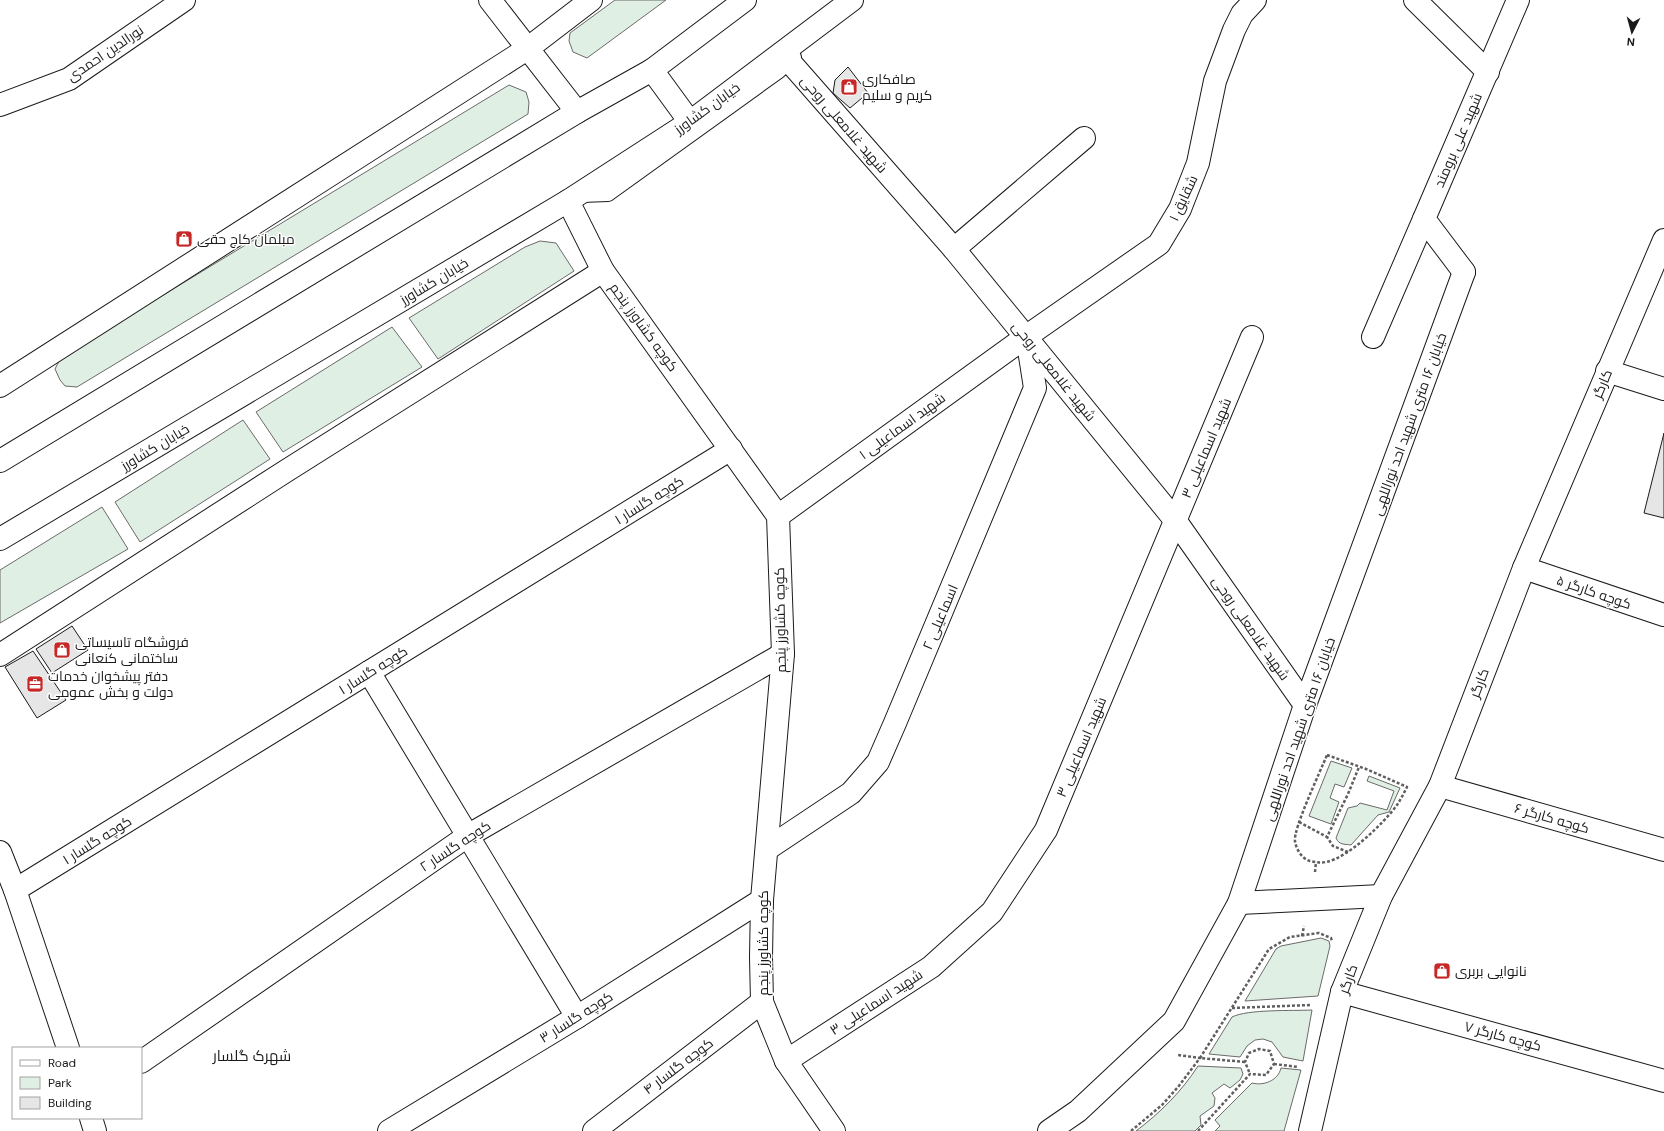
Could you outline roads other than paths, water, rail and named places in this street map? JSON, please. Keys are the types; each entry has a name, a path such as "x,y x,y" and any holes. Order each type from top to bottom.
{"street":[{"name":"نورالدین احمدی","path":"0,105 69,79 184,0"},
{"path":"490,0 577,112"},
{"path":"0,386 527,49 591,0"},
{"path":"0,461 577,112 652,70 744,0"},
{"name":"خیابان کشاورز","path":"0,539 573,198 690,122 785,57 804,36 852,0"},
{"name":"شقایق ۱","path":"1027,336 1159,244 1180,209 1198,163 1215,80 1234,30 1242,14 1255,0"},
{"path":"1414,0 1488,72"},
{"name":"شهید علی برومند","path":"1373,337 1518,0"},
{"name":"شهید غلامعلی روحی","path":"785,57 954,249 1027,336 1175,520 1305,705"},
{"path":"652,70 690,122"},
{"path":"954,249 1084,138"},
{"name":"کوچه کشاورز پنجم","path":"573,198 603,271 778,516 784,654 762,900 760,957 762,1002 786,1061 834,1131"},
{"name":"خیابان ۱۶ متری شهید احد نوراللهی","path":"1049,1131 1078,1111 1174,1021 1239,903 1305,705 1464,272 1424,219"},
{"name":"کارگر","path":"1310,1131 1342,992 1381,896 1440,786 1524,568 1664,240"},
{"path":"0,655 286,471 603,271"},
{"name":"شهید اسماعیلی ۱","path":"778,516 1027,336"},
{"name":"اسماعیلی ۲","path":"767,849 851,793 878,762 1035,388 1027,336"},
{"name":"شهید اسماعیلی ۳","path":"786,1061 931,967 992,912 1046,830 1252,337"},
{"path":"1607,371 1664,390"},
{"name":"کوچه گلسار ۱","path":"15,890 731,449"},
{"name":"کوچه کارگر ۵","path":"1524,568 1664,615"},
{"name":"کوچه گلسار ۲","path":"142,1061 469,835 784,654"},
{"path":"369,672 469,835 577,1016"},
{"name":"کوچه کارگر ۶","path":"1440,786 1664,850"},
{"path":"0,852 15,890 68,1047"},
{"path":"1239,903 1381,896"},
{"name":"کوچه گلسار ۳","path":"389,1131 577,1016 762,900"},
{"name":"کوچه کارگر ۷","path":"1342,992 1664,1081"},
{"name":"کوچه گلسار ۴","path":"594,1131 762,1002"},
{"path":"91,1119 95,1131"}],"lane":[{"path":"573,198 608,194 779,71 785,57"}],"place":[{"name":"صافکاری کریم و سلیم","path":"849,87"},
{"name":"مبلمان کاج حقی","path":"184,239"},
{"name":"فروشگاه تاسیساتی ساختمانی کنعانی","path":"62,650"},
{"name":"دفتر پیشخوان خدمات دولت و بخش عمومی","path":"35,684"},
{"name":"نانوایی بربری","path":"1442,971"}],"district":[{"name":"شهرک گلسار","path":"252,1056"}]}
